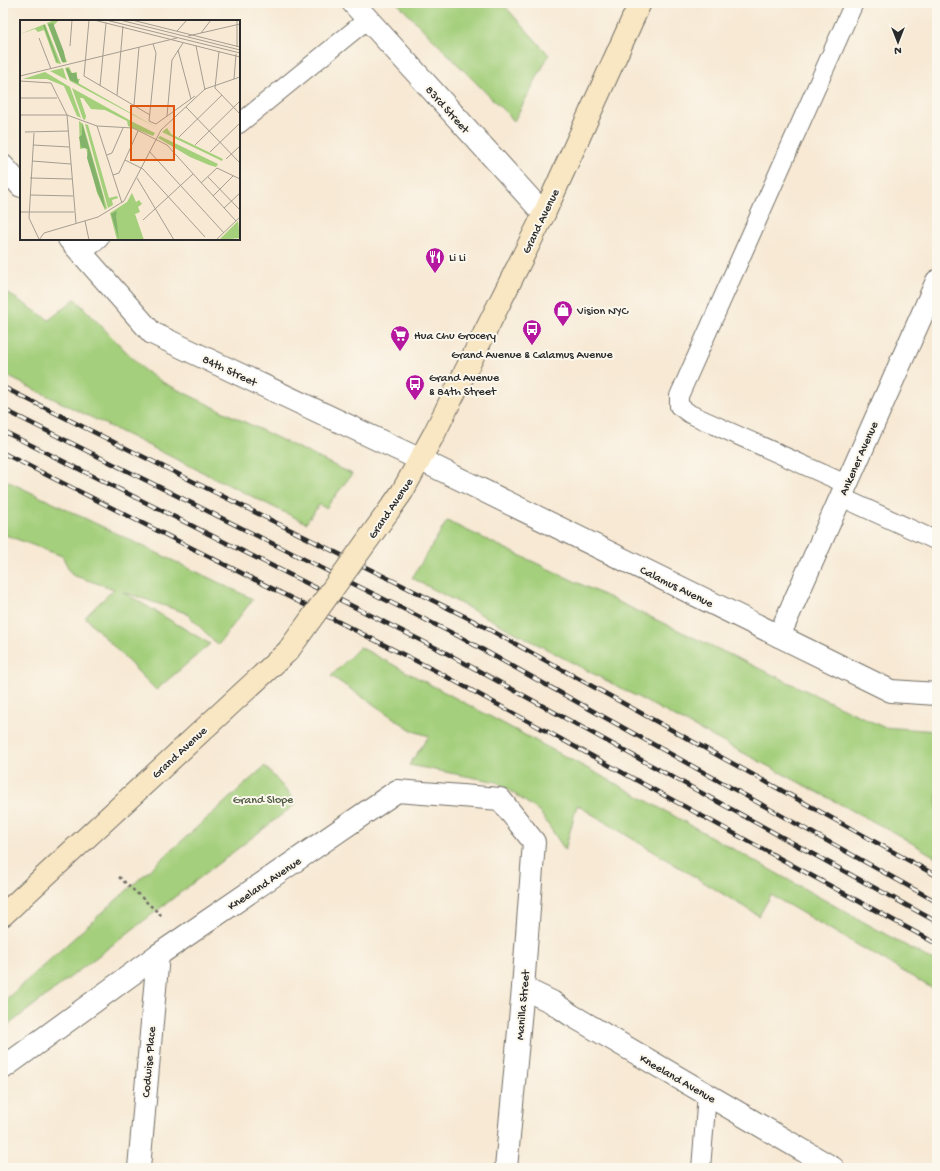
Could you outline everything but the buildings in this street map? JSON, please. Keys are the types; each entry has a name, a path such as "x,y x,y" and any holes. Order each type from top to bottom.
{"main road":[{"name":"Grand Avenue","path":"3,915 288,651 402,492 421,460 544,214 640,3"}],"street":[{"name":"83rd Street","path":"353,3 544,214"},
{"path":"3,166 20,185"},
{"name":"84th Street","path":"75,246 152,333 421,460"},
{"name":"Ankener Avenue","path":"779,636 937,281"},
{"name":"Calamus Avenue","path":"421,460 891,691 937,694"},
{"name":"Kneeland Avenue","path":"3,1068 158,955 397,791 500,799 534,842"},
{"name":"Manilla Street","path":"506,1168 523,988 534,842"},
{"name":"Codwise Place","path":"138,1168 158,955"},
{"name":"Kneeland Avenue","path":"523,988 552,1002 571,1015 833,1168"}],"lane":[{"path":"854,3 679,396 679,406 690,414 766,450 937,541"},
{"path":"240,123 368,19"},
{"path":"75,246 96,240"},
{"path":"700,1168 707,1094"}],"path":[{"path":"119,876 162,916"}],"green space":[{"path":"397,3 502,3 549,55 514,121"},
{"path":"3,290 49,320 75,299 145,371 164,383 352,474 326,508 319,505 306,523 3,374"},
{"path":"3,479 253,599 218,645 186,613 123,592 210,644 156,690 85,617 114,589 72,575 62,556 3,534"},
{"path":"447,521 883,727 937,731 937,858 893,832 412,578"},
{"path":"360,647 624,788 937,963 937,991 771,895 759,916 577,805 565,850 539,811 497,782 409,765 429,736 413,731 331,676"},
{"name":"Grand Slope","path":"265,766 297,803 3,1029 3,1002"}],"railway":[{"path":"3,387 472,620 937,876"},
{"path":"3,409 460,637 937,902"},
{"path":"3,431 448,654 937,922"},
{"path":"3,453 436,671 937,944"}],"place":[{"name":"Li Li","path":"435,274"},
{"name":"Vision NYC","path":"563,327"},
{"name":"Grand Avenue & Calamus Avenue","path":"532,346"},
{"name":"Hua Chu Grocery","path":"400,352"},
{"name":"Grand Avenue & 84th Street","path":"415,401"}]}
